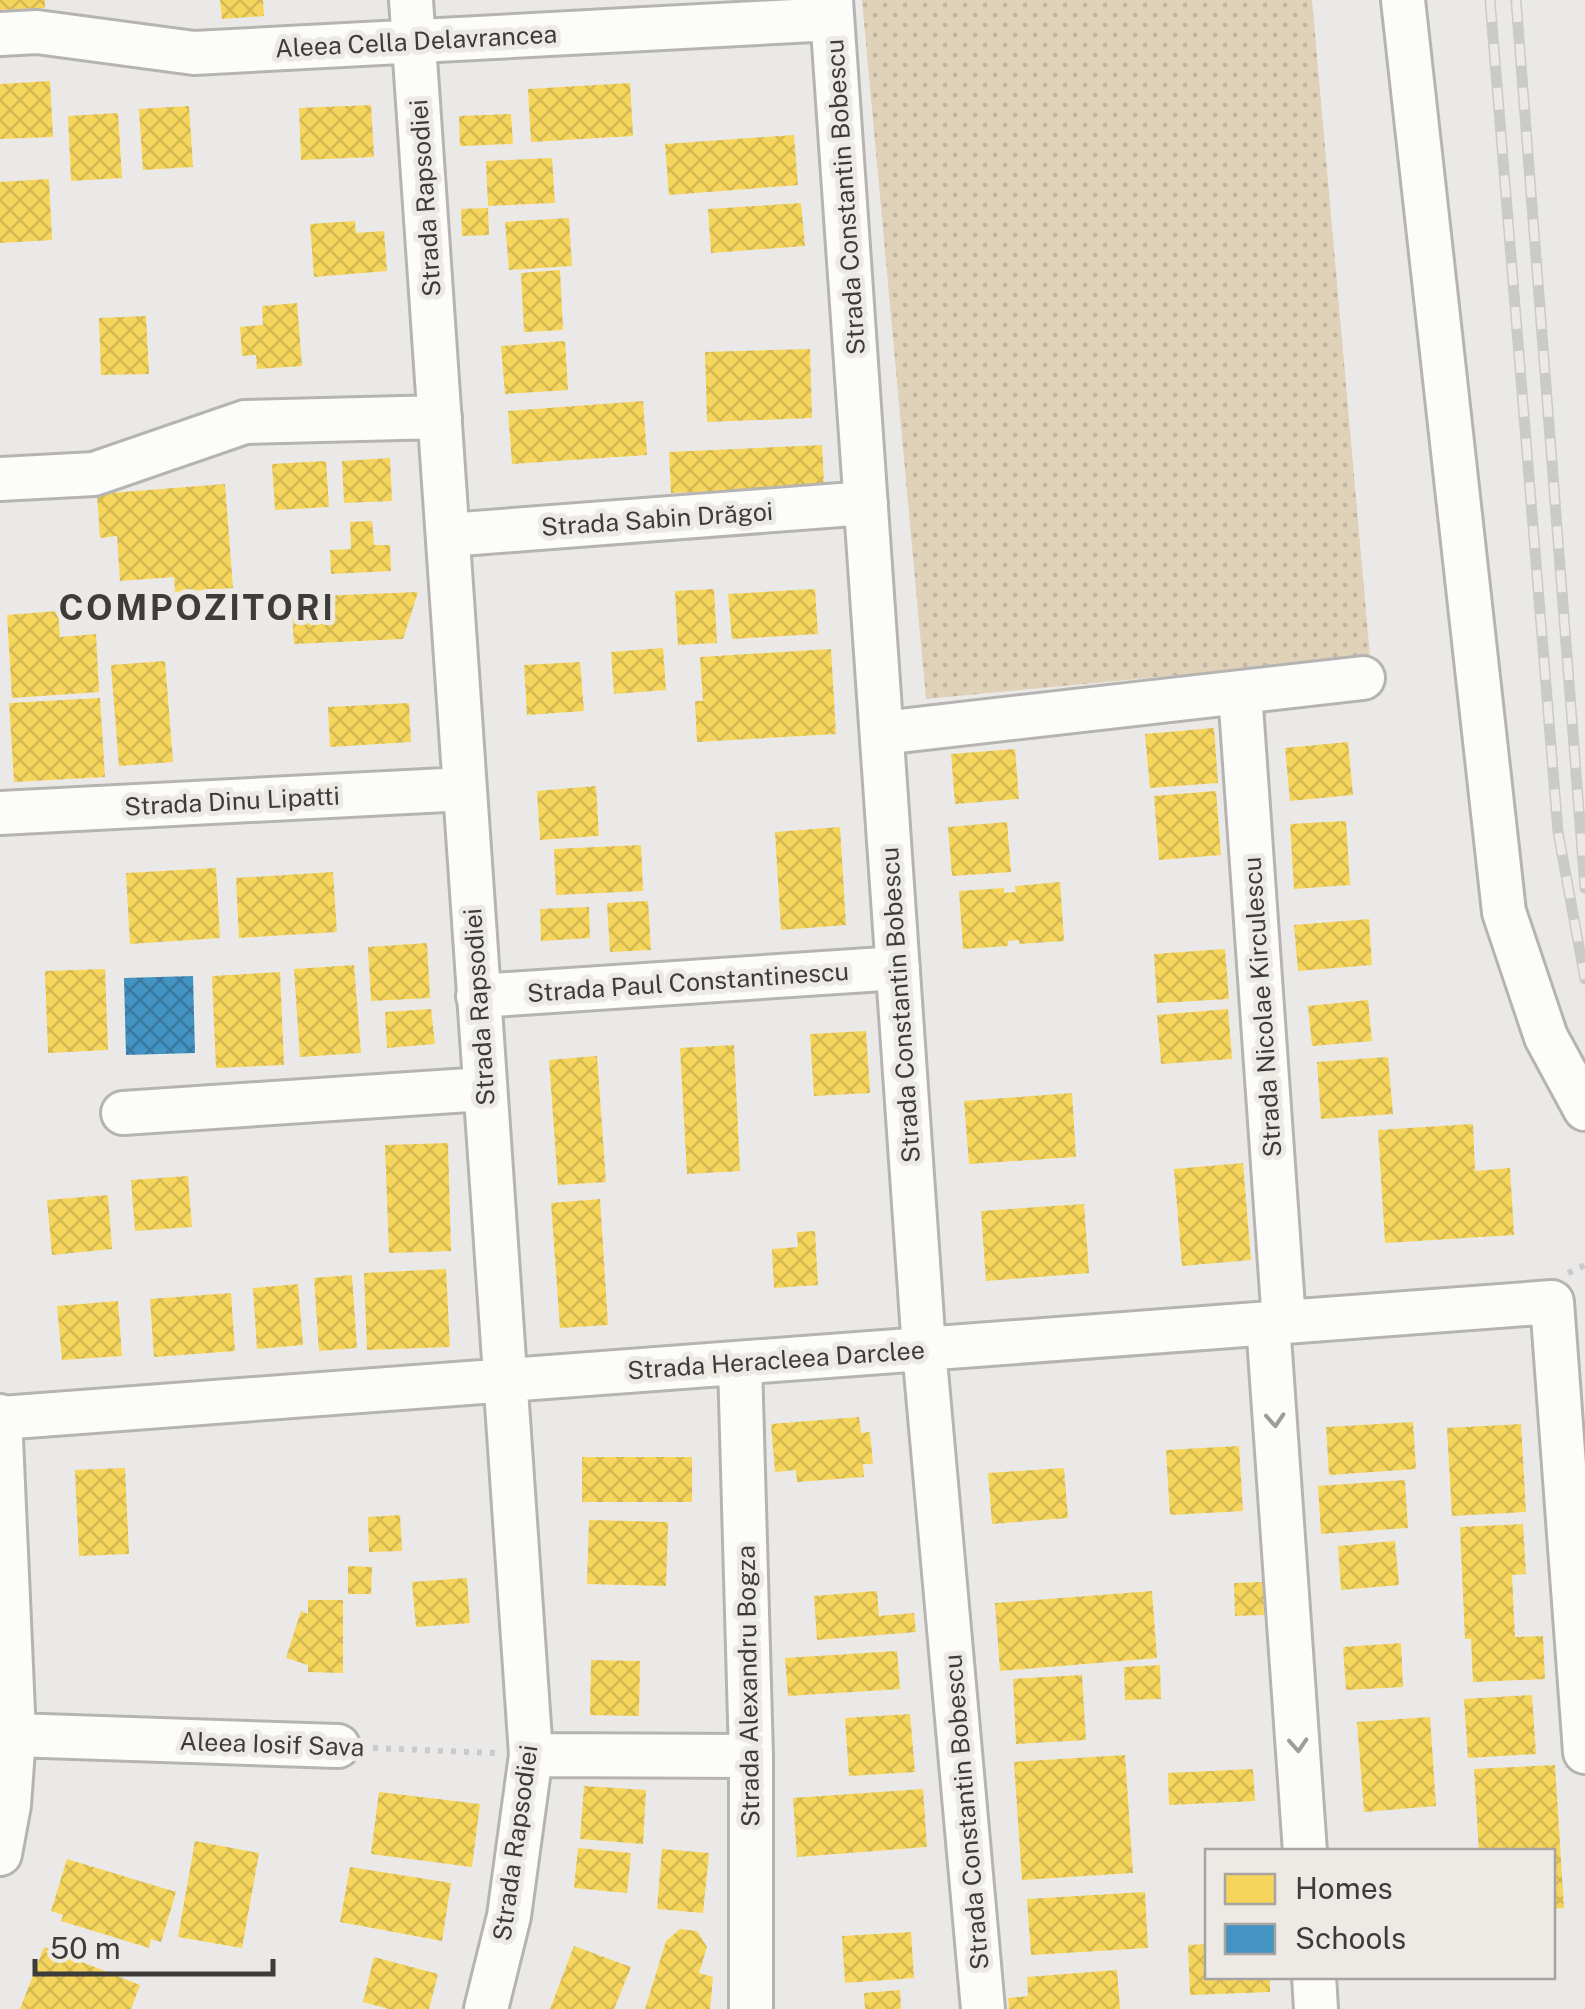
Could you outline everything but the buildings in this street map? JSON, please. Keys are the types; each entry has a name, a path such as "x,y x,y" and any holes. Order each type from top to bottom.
{"street":[{"path":"1403,0 1504,912 1546,1036 1585,1110"},
{"name":"Aleea Cella Delavrancea","path":"0,34 37,32 194,53 413,21 832,10"},
{"name":"Strada Constantin Bobescu","path":"832,10 924,1349 983,2009"},
{"name":"Strada Rapsodiei","path":"413,21 531,1755 509,1916 486,2009"},
{"path":"0,479 94,474 245,422 440,417"},
{"name":"Strada Sabin Drăgoi","path":"448,534 866,503"},
{"path":"882,733 1362,678"},
{"name":"Strada Nicolae Kirculescu","path":"1240,692 1305,1849"},
{"name":"Strada Dinu Lipatti","path":"0,814 465,789"},
{"name":"Strada Paul Constantinescu","path":"478,996 898,968"},
{"path":"122,1113 484,1089"},
{"name":"Strada Heracleea Darclee","path":"0,1417 1552,1302 1585,1752"},
{"name":"Strada Alexandru Bogza","path":"740,1362 751,1756 751,2009"},
{"path":"0,1417 14,1734 9,1804 0,1854"},
{"name":"Aleea Iosif Sava","path":"14,1734 338,1746"},
{"path":"531,1755 751,1756"},
{"path":"1314,1979 1316,2009"}],"path":[{"name":"Aleea Iosif Sava","path":"338,1746 531,1755"}],"shaded area":[{"path":"862,0 1312,0 1370,657 926,699"}],"railway":[{"path":"1490,0 1558,832 1585,979"},
{"path":"1516,0 1585,888"}],"district":[{"name":"COMPOZITORI","path":"197,608"}]}
